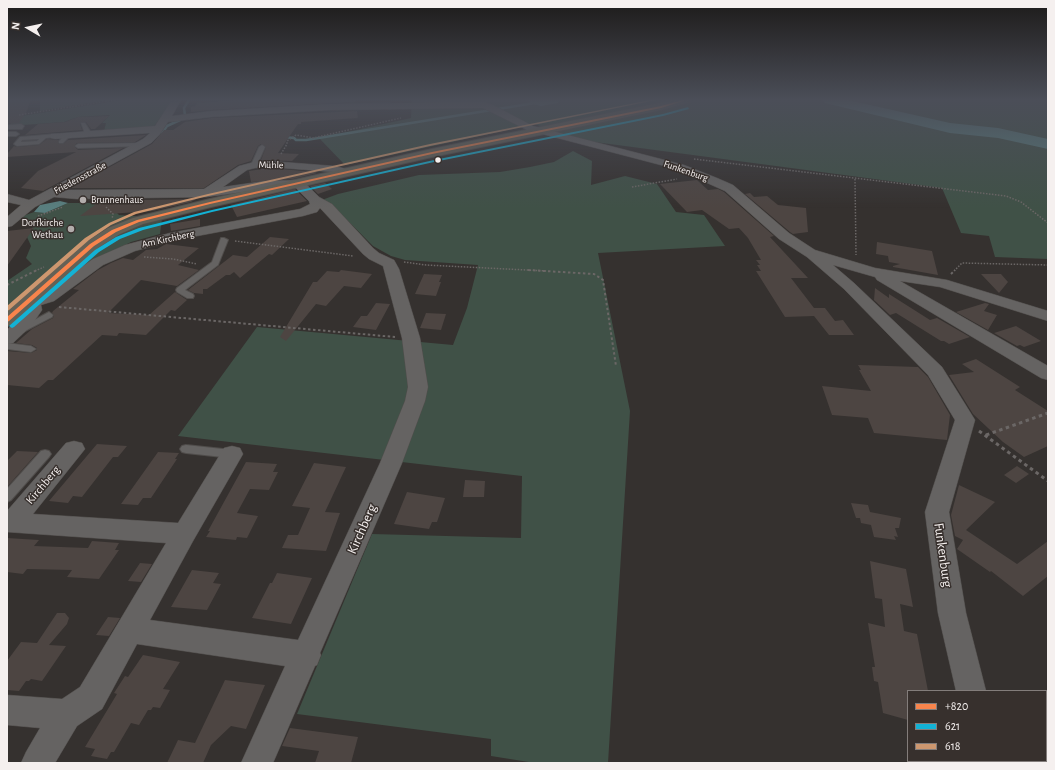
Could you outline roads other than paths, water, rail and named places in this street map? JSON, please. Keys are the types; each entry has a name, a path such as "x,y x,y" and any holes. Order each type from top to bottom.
{"main road":[{"path":"8,335 26,304 79,255 120,228 161,215 298,183 518,136"}],"street":[{"path":"62,138 67,136"},
{"name":"Friedensstraße","path":"7,223 31,204 141,145 153,136"},
{"name":"Funkenburg","path":"560,136 680,167 729,188 784,236 810,252 849,286 935,371 965,420 937,512 952,613 971,690"},
{"name":"Mühle","path":"248,166 269,164 334,169 347,172"},
{"path":"211,190 248,166"},
{"path":"53,193 77,195 211,190 298,183 315,200"},
{"path":"7,198 31,204"},
{"name":"Kirchberg","path":"256,763 306,655 391,463 415,401 418,387 412,338 392,269 388,263 368,251 328,207 315,200"},
{"name":"Am Kirchberg","path":"26,304 48,298 98,262 130,248 175,236 303,212 312,209 316,205 315,200"},
{"name":"Funkenburg","path":"810,252 873,272 942,283 1048,316"},
{"name":"Funkenburg","path":"873,272 1048,374"},
{"name":"Kirchberg","path":"9,522 74,449"},
{"path":"37,763 66,715 92,698 184,534 232,454"},
{"name":"Kirchberg","path":"9,522 184,534"},
{"path":"130,630 306,655"},
{"path":"7,710 66,715"}],"lane":[{"path":"44,137 62,138"},
{"path":"78,146 141,145"},
{"path":"248,166 262,147"},
{"path":"190,296 180,290 215,263 224,240"},
{"path":"8,335 49,315"},
{"path":"8,335 31,349"},
{"path":"186,449 232,454"},
{"path":"7,497 45,454"}],"water":[{"path":"60,201 68,203 45,213 34,212 40,205"}],"waterway":[{"path":"283,137 294,138 296,140 306,140 331,136"},
{"path":"1011,136 1048,144"}],"place":[{"name":"Brunnenhaus","path":"83,200"},
{"name":"Dorfkirche Wethau","path":"71,229"}]}
